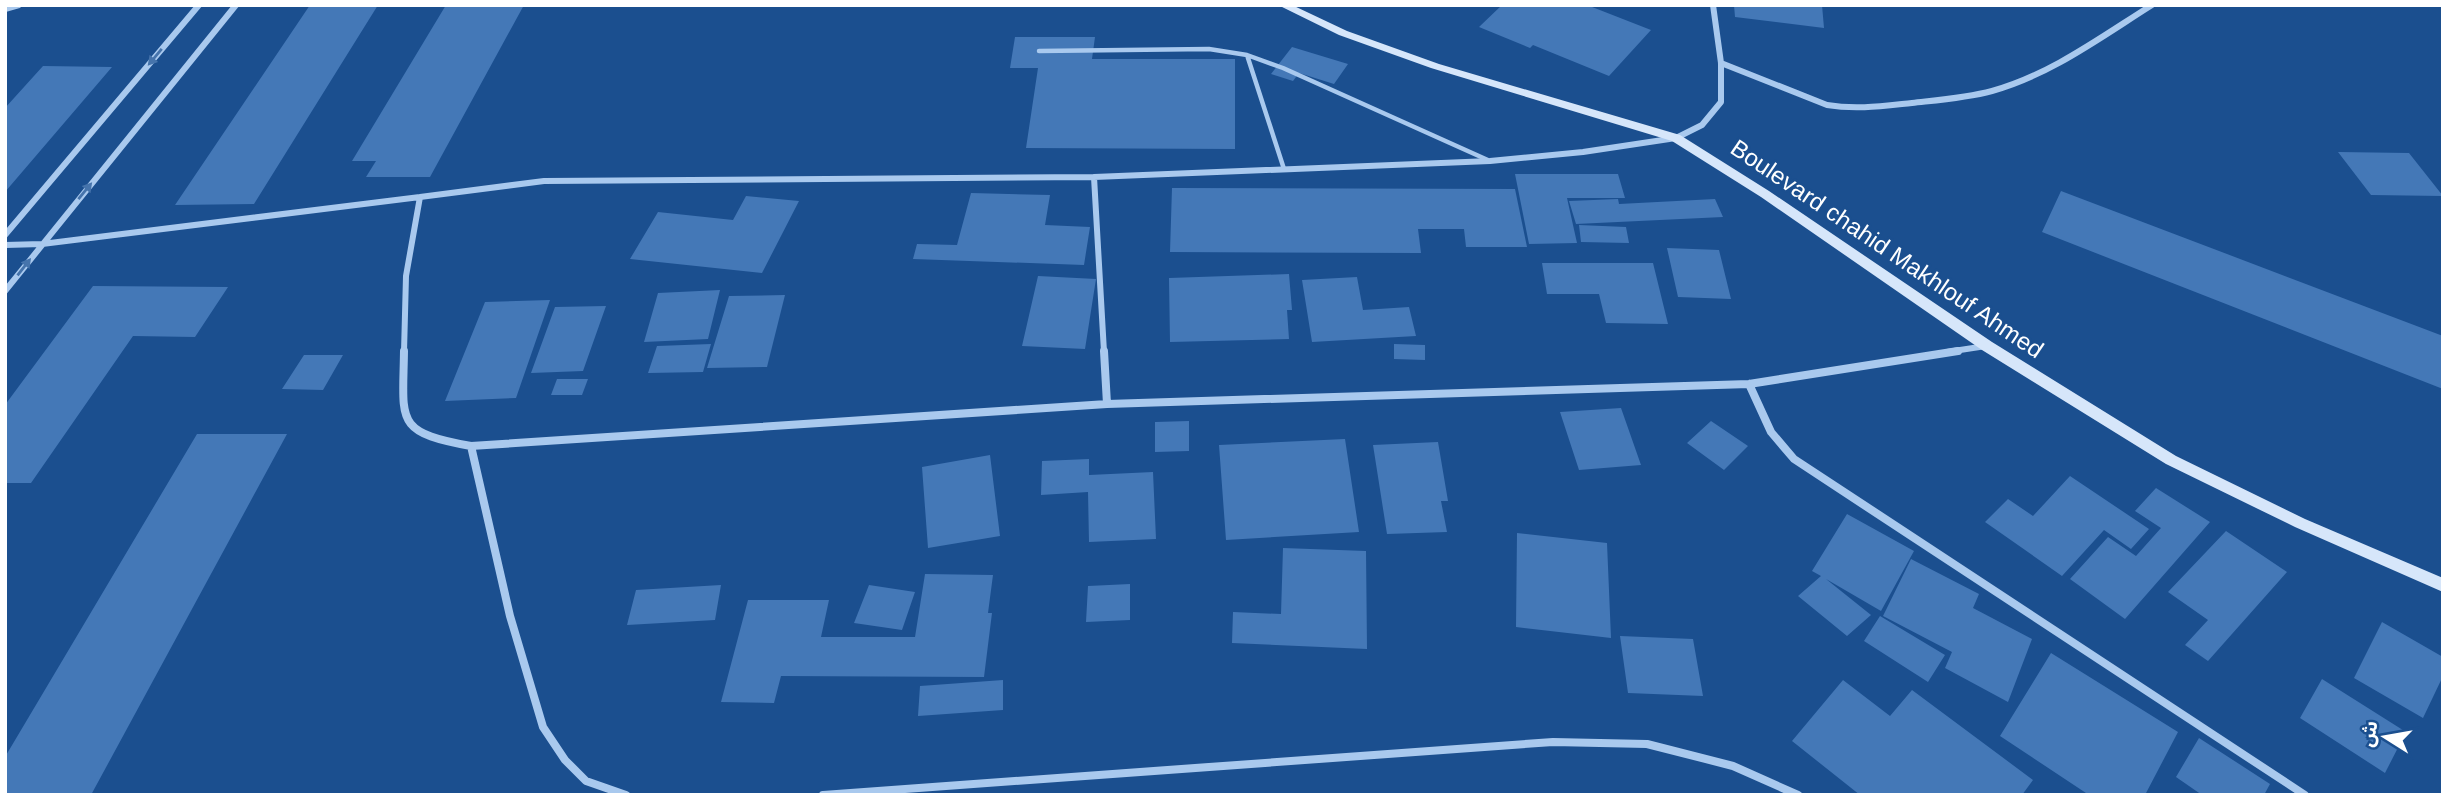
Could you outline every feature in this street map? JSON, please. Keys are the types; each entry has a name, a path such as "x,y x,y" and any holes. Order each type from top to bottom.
{"main road":[{"name":"Boulevard chahid Makhlouf Ahmed","path":"1283,5 1343,33 1435,66 1676,138 1723,166 1987,346 2171,460 2300,523 2443,584"}],"street":[{"path":"5,9 19,5"},
{"path":"5,235 199,5"},
{"path":"5,291 236,5"},
{"path":"5,245 42,244 544,181 1094,177 1490,161 1583,152 1676,138 1702,125 1721,102 1721,63 1713,5"},
{"path":"1721,63 1827,105 1843,108 1862,109 1965,97 2002,88 2058,64 2152,5"},
{"path":"1094,177 1107,404"},
{"path":"419,197 407,276 403,412 416,431 438,440 471,446 1107,404 1749,384 1987,346"},
{"path":"1749,384 1772,432 1794,459 2305,795"},
{"path":"471,446 510,615 542,727 565,760 586,780 626,795"},
{"path":"823,795 1553,742 1647,744 1733,765 1798,795"}],"lane":[{"path":"1039,51 1209,49 1247,55 1283,68 1490,161"},
{"path":"1247,55 1284,170"}],"building":[{"path":"310,5 378,5 254,204 175,205"},
{"path":"446,5 524,5 430,177 366,177 376,161 352,161"},
{"path":"1502,5 1587,5 1651,30 1609,76 1533,45 1530,48 1479,27"},
{"path":"1734,5 1822,5 1824,28 1735,17"},
{"path":"1015,37 1095,37 1092,59 1235,59 1235,149 1026,148 1038,68 1010,68"},
{"path":"1292,47 1348,64 1334,84 1299,73 1293,81 1271,74"},
{"path":"43,66 112,67 5,192 5,108"},
{"path":"2338,152 2409,153 2443,196 2371,195"},
{"path":"1515,174 1618,174 1625,198 1567,198 1577,243 1529,244"},
{"path":"1172,188 1515,189 1527,247 1466,247 1464,229 1418,229 1421,253 1170,252"},
{"path":"2061,191 2443,336 2443,389 2042,232"},
{"path":"971,193 1050,195 1045,225 1090,227 1084,265 913,259 917,244 957,245"},
{"path":"746,196 799,201 762,273 630,259 658,212 733,220"},
{"path":"1618,199 1619,204 1715,199 1723,217 1576,224 1569,201"},
{"path":"1579,225 1626,227 1629,243 1581,242"},
{"path":"1667,248 1719,250 1731,299 1678,297"},
{"path":"1542,263 1653,263 1668,324 1606,323 1599,294 1547,294"},
{"path":"1289,274 1292,310 1287,310 1289,339 1170,342 1169,278"},
{"path":"1038,276 1096,279 1085,349 1022,346"},
{"path":"1357,277 1363,310 1409,307 1416,336 1312,342 1302,280"},
{"path":"93,286 228,287 195,337 133,336 31,483 5,483 5,405"},
{"path":"720,290 708,339 644,342 658,293"},
{"path":"785,295 767,367 707,368 729,296"},
{"path":"550,300 516,398 445,401 485,302"},
{"path":"606,306 583,371 531,373 555,307"},
{"path":"711,344 703,372 648,373 657,346"},
{"path":"1394,344 1425,345 1425,360 1394,359"},
{"path":"304,355 343,355 323,390 282,389"},
{"path":"557,379 588,379 582,395 551,395"},
{"path":"1621,408 1641,465 1579,470 1560,412"},
{"path":"1189,421 1189,451 1155,452 1155,422"},
{"path":"1711,421 1748,446 1724,470 1687,443"},
{"path":"197,434 287,434 91,795 5,795 5,757"},
{"path":"1345,439 1359,532 1226,540 1219,445"},
{"path":"1438,442 1448,501 1441,501 1447,532 1387,534 1373,445"},
{"path":"990,455 1000,536 928,548 922,467"},
{"path":"1089,459 1089,475 1153,472 1156,539 1089,542 1088,492 1041,495 1042,461"},
{"path":"2070,476 2149,529 2131,549 2104,530 2062,576 1985,522 2008,499 2033,516"},
{"path":"2156,488 2210,522 2125,619 2070,579 2108,537 2136,556 2161,528 2135,511"},
{"path":"1847,514 1914,551 1881,611 1826,579 1871,615 1847,636 1798,596 1821,576 1812,571"},
{"path":"2226,531 2287,572 2208,661 2185,645 2208,620 2168,592"},
{"path":"1517,533 1607,543 1611,638 1516,627"},
{"path":"1283,548 1366,551 1367,649 1232,643 1233,612 1281,614"},
{"path":"1911,559 1979,594 1973,608 2032,639 2008,702 1945,668 1952,652 1883,616"},
{"path":"925,574 993,575 988,613 992,613 984,677 781,676 774,703 721,702 748,600 829,600 821,637 915,637"},
{"path":"1130,584 1130,620 1086,622 1088,586"},
{"path":"721,585 715,620 627,625 636,590"},
{"path":"869,585 915,592 902,630 854,623"},
{"path":"1880,616 1945,655 1928,682 1864,641"},
{"path":"2382,622 2443,657 2443,676 2423,718 2354,678"},
{"path":"1620,636 1693,639 1703,696 1628,693"},
{"path":"2051,653 2178,732 2145,795 2089,795 2000,736"},
{"path":"2322,679 2406,732 2385,773 2300,718"},
{"path":"1003,680 1003,710 918,716 920,686"},
{"path":"1843,680 1890,716 1912,690 2033,780 2022,795 1860,795 1792,741"},
{"path":"2199,738 2270,784 2264,795 2202,795 2176,777"}]}
